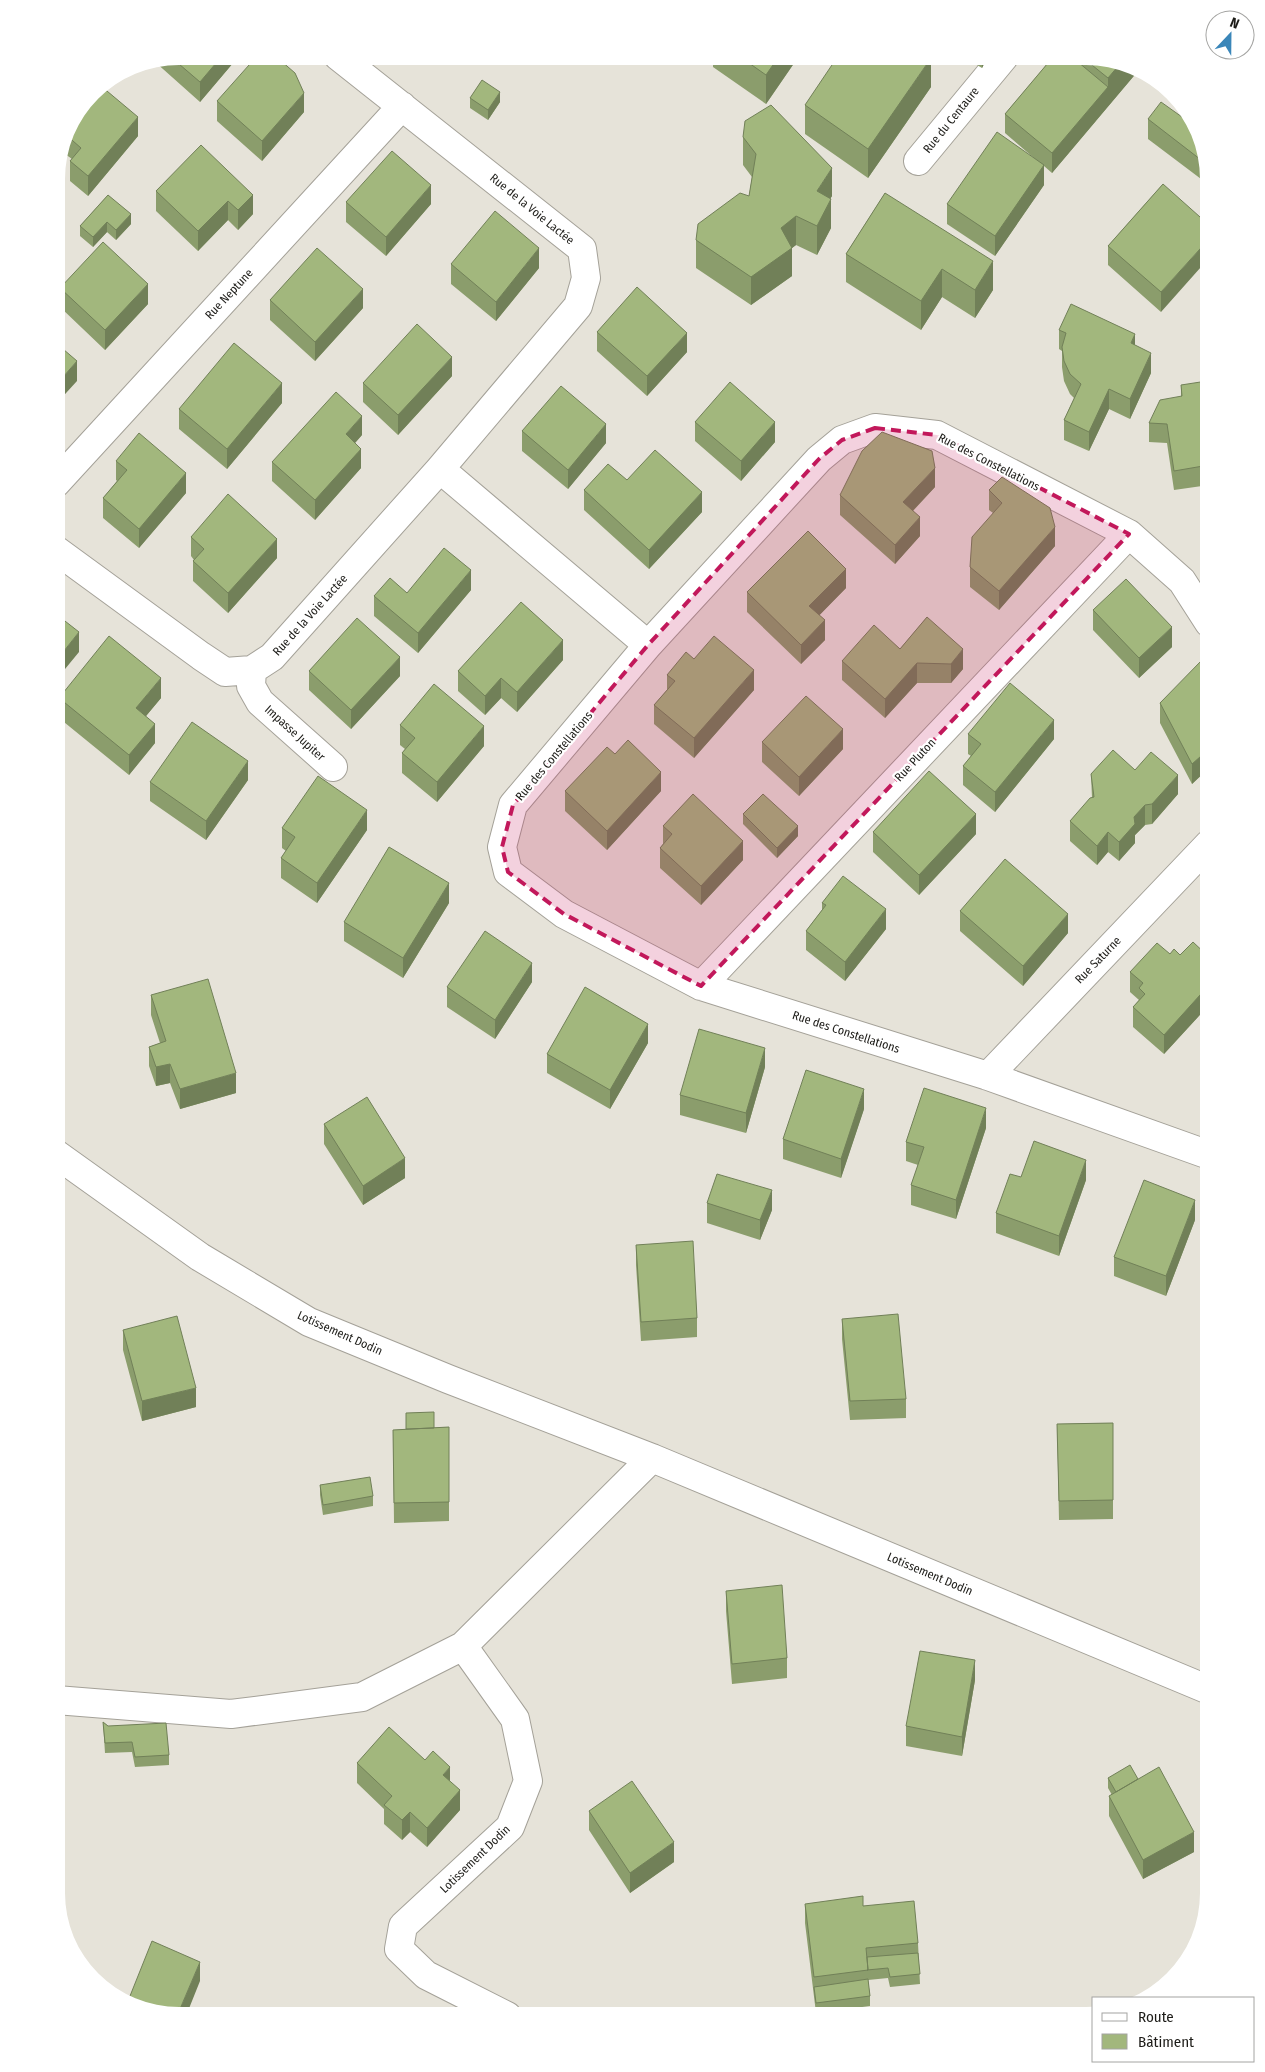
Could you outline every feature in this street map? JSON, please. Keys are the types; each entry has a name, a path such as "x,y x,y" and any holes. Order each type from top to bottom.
{"street":[{"name":"Rue de la Voie Lactée","path":"65,557 225,672 252,670 272,657 440,469 578,306 586,278 582,249 350,65"},
{"name":"Rue du Centaure","path":"918,161 997,65"},
{"name":"Rue Neptune","path":"65,472 402,106"},
{"name":"Rue des Constellations","path":"1200,609 1182,581 1129,534 936,435 875,428 842,440 819,458 648,645 513,805 502,847 508,872 564,914 701,986 988,1076 1200,1152"},
{"path":"440,469 648,645"},
{"name":"Rue Pluton","path":"701,986 1129,534"},
{"name":"Impasse Jupiter","path":"252,670 251,686 260,702 333,767"},
{"name":"Rue Saturne","path":"988,1076 1200,853"},
{"name":"Lotissement Dodin","path":"65,1160 200,1257 309,1322 448,1379 652,1458 1200,1686"},
{"path":"65,1701 231,1714 362,1697 462,1646 652,1458"},
{"name":"Lotissement Dodin","path":"462,1646 516,1719 528,1781 510,1826 403,1926 399,1949 426,1975 489,2007"}],"highlighted area":[{"path":"875,428 937,435 1129,534 701,986 564,914 508,872 502,847 513,805 648,645 819,459 842,440"}],"building":[{"path":"180,65 214,65 200,82"},
{"path":"249,65 286,65 295,73 304,93 262,141 217,101"},
{"path":"752,65 773,65 766,75"},
{"path":"832,65 926,65 868,149 805,105"},
{"path":"1046,65 1082,65 1108,87 1052,153 1005,114"},
{"path":"1092,65 1116,69 1108,78"},
{"path":"482,80 500,92 488,110 470,98"},
{"path":"106,91 138,117 88,176 70,161 81,148 72,140 77,128 88,109"},
{"path":"1161,102 1182,117 1194,142 1198,158 1148,119"},
{"path":"771,105 832,168 817,191 831,199 817,226 796,216 781,228 792,248 751,277 696,240 698,224 740,193 749,196 756,154 743,137 745,121"},
{"path":"997,132 1044,165 995,236 947,204"},
{"path":"201,145 253,195 238,210 228,201 198,231 156,191"},
{"path":"392,151 431,185 386,237 346,202"},
{"path":"1163,184 1200,217 1200,249 1161,292 1108,246"},
{"path":"885,193 993,261 975,290 942,269 921,301 846,254"},
{"path":"108,195 131,214 116,230 107,222 93,237 80,226"},
{"path":"495,211 539,248 496,302 451,264"},
{"path":"103,242 148,284 105,330 65,293 65,283"},
{"path":"317,248 363,289 315,342 270,300"},
{"path":"637,287 687,333 647,376 597,332"},
{"path":"1071,304 1135,334 1131,343 1151,353 1130,399 1109,389 1089,432 1064,420 1081,384 1070,374 1064,361 1062,347 1066,333 1059,330"},
{"path":"417,324 452,357 398,415 363,383"},
{"path":"234,343 282,383 227,449 179,409"},
{"path":"65,351 77,361 65,375"},
{"path":"730,382 775,422 741,461 695,422"},
{"path":"1200,382 1200,467 1174,471 1167,424 1149,423 1160,400 1182,396 1181,385"},
{"path":"561,386 606,424 568,470 522,431"},
{"path":"336,392 362,416 346,434 361,449 315,500 272,462"},
{"path":"882,432 932,451 935,468 903,502 920,517 895,545 840,495 862,451"},
{"path":"139,433 186,473 139,529 103,498 127,470 116,461"},
{"path":"655,450 702,492 649,550 584,490 608,464 627,480"},
{"path":"1002,477 1050,508 1055,527 999,591 970,567 972,537 1002,503 989,490"},
{"path":"228,494 277,539 228,593 193,561 204,549 191,537"},
{"path":"808,531 846,569 809,606 825,620 801,645 747,592"},
{"path":"444,548 471,570 418,633 374,596 390,578 407,593"},
{"path":"1126,579 1172,627 1139,658 1093,610"},
{"path":"521,602 563,640 517,692 501,678 485,696 458,671"},
{"path":"927,617 963,649 951,664 917,663 885,699 842,661 874,625 900,649"},
{"path":"357,618 400,657 351,710 309,671"},
{"path":"65,621 79,632 65,650"},
{"path":"109,636 161,678 136,708 155,724 129,755 65,703 65,691"},
{"path":"714,636 754,670 694,738 654,705 675,681 667,675 686,652 694,659"},
{"path":"1200,662 1200,757 1192,764 1160,703"},
{"path":"1010,683 1054,720 995,792 963,766 981,744 968,734"},
{"path":"434,684 484,726 437,782 402,753 415,738 400,725"},
{"path":"806,696 843,729 799,777 762,742"},
{"path":"192,722 248,761 206,821 150,782"},
{"path":"628,740 661,772 607,831 565,791 607,747 615,754"},
{"path":"1113,750 1135,770 1151,752 1178,775 1152,804 1145,805 1134,817 1135,824 1119,842 1108,832 1097,846 1070,821 1090,798 1094,797 1091,774"},
{"path":"929,771 976,814 919,875 873,832"},
{"path":"318,776 367,810 317,883 281,858 295,837 282,828"},
{"path":"693,794 743,841 701,886 660,848 672,834 663,826"},
{"path":"763,794 798,826 777,848 743,814"},
{"path":"389,847 449,883 403,958 344,922"},
{"path":"1005,859 1068,914 1023,966 960,911"},
{"path":"843,876 886,909 845,962 806,931 826,905 822,903"},
{"path":"485,931 532,963 495,1020 447,987"},
{"path":"1193,942 1200,949 1200,995 1164,1035 1133,1007 1145,994 1139,988 1143,983 1130,972 1157,943 1170,954 1174,949 1180,955"},
{"path":"208,979 236,1073 180,1089 170,1064 156,1067 149,1047 166,1041 151,995"},
{"path":"585,987 648,1024 610,1090 547,1054"},
{"path":"699,1029 765,1048 746,1113 680,1095"},
{"path":"806,1070 864,1089 841,1159 783,1139"},
{"path":"924,1088 986,1108 956,1200 911,1185 924,1147 906,1142"},
{"path":"367,1097 405,1158 363,1186 324,1124"},
{"path":"1034,1141 1086,1160 1059,1236 996,1213 1010,1174 1021,1177"},
{"path":"717,1174 772,1190 760,1220 707,1203"},
{"path":"1144,1180 1195,1200 1166,1276 1114,1257"},
{"path":"693,1241 697,1318 641,1322 636,1245"},
{"path":"898,1314 906,1399 850,1401 842,1319"},
{"path":"177,1316 196,1388 142,1401 123,1330"},
{"path":"434,1412 434,1428 406,1429 406,1413"},
{"path":"1113,1423 1113,1500 1059,1501 1057,1424"},
{"path":"449,1427 449,1502 394,1503 393,1430"},
{"path":"370,1477 373,1496 323,1505 320,1485"},
{"path":"782,1585 787,1658 732,1664 726,1591"},
{"path":"920,1651 975,1660 962,1737 906,1726"},
{"path":"103,1722 108,1726 166,1723 169,1755 135,1757 132,1742 105,1743"},
{"path":"389,1727 425,1760 433,1751 450,1767 443,1775 460,1790 427,1828 410,1812 402,1820 384,1805 392,1796 357,1763"},
{"path":"1130,1765 1138,1779 1116,1792 1108,1778"},
{"path":"1159,1767 1194,1832 1143,1860 1109,1796"},
{"path":"632,1781 674,1842 630,1873 589,1811"},
{"path":"863,1896 863,1906 914,1901 918,1943 866,1948 868,1970 814,1977 805,1904"},
{"path":"152,1941 200,1962 181,2007 156,2005 130,1996"},
{"path":"918,1953 920,1974 890,1977 888,1968 868,1970 867,1957"},
{"path":"868,1979 870,1996 816,2003 814,1987"}]}
